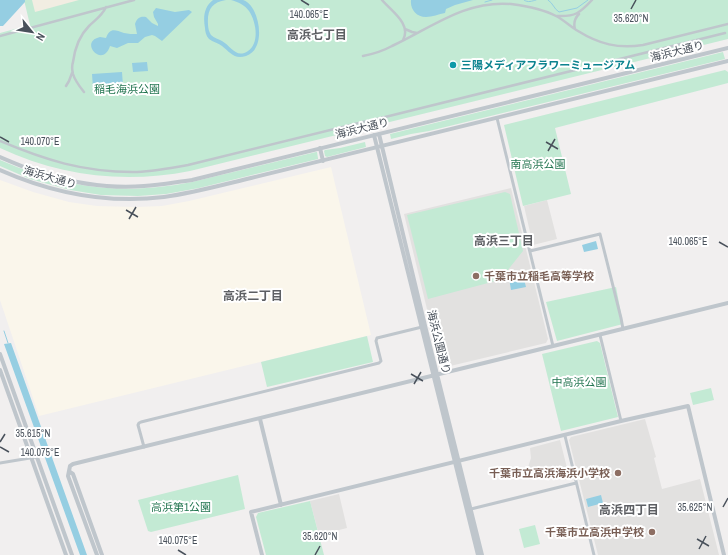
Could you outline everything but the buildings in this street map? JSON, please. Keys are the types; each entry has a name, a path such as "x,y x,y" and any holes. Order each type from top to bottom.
{"street":[{"path":"0,36 134,0"},
{"path":"382,0 395,14 405,29 417,33"},
{"path":"575,29 574,22 576,17 592,0"},
{"path":"363,56 380,51 403,41 436,22 457,13 495,4 512,4 546,12 556,16 592,39 617,46 643,45 728,24"},
{"path":"66,86 72,73 75,48 81,36 106,8"},
{"path":"556,16 574,15 581,12"},
{"path":"403,41 405,37 405,29"},
{"path":"377,119 725,33"},
{"name":"海浜大通り","path":"0,157 35,171 64,179 94,184 143,186 192,180 728,48"},
{"name":"海浜大通り","path":"0,170 27,181 73,194 113,199 164,197 323,161 728,61"},
{"path":"72,73 84,92"},
{"path":"497,118 553,346"},
{"path":"0,141 34,155 67,165 94,170 134,172 167,169 188,165 367,121"},
{"name":"海浜公園通り","path":"376,134 422,327 436,375"},
{"name":"海浜公園通り","path":"379,147 436,375 478,555"},
{"path":"320,148 323,161"},
{"path":"530,251 600,234 623,329"},
{"path":"97,555 68,476 70,466 77,463 728,303"},
{"path":"144,447 138,424 141,422 379,363 381,361 376,341 377,338 422,327"},
{"path":"600,335 621,421"},
{"path":"0,354 66,555"},
{"path":"0,370 72,555"},
{"path":"262,555 251,512 621,421 688,406 724,555"},
{"path":"260,419 281,505"},
{"path":"565,436 594,555"},
{"path":"0,463 34,457"},
{"name":"海浜公園通り","path":"457,462 471,509 482,555"},
{"path":"70,472 73,474 102,555"},
{"path":"471,509 576,483"}],"shaded area":[{"path":"331,167 371,335 39,416 0,300 0,180 33,192 69,202 97,206 162,206"},
{"name":"千葉市立稲毛高等学校","path":"511,188 548,339 546,343 446,367 440,363 404,214"},
{"path":"547,200 557,239 533,245 524,206"},
{"path":"645,419 656,457 654,458 662,489 700,479 719,555 598,555 569,440 571,437"},
{"path":"560,440 568,472 529,480 530,473 528,467 531,458 530,448"},
{"path":"339,494 347,528 319,535 310,501"}],"green space":[{"name":"稲毛海浜公園","path":"24,0 728,0 728,39 190,171 141,177 117,177 69,171 23,158 0,148 0,33 30,25"},
{"path":"723,52 725,59 391,139 390,134"},
{"name":"南高浜公園","path":"725,70 728,72 728,83 555,128 571,194 523,206 504,125"},
{"path":"365,142 366,147 327,157 325,156 325,150"},
{"path":"317,152 318,159 199,188 166,194 138,196 101,195 70,190 30,179 0,166 0,160 24,170 48,177 94,187 118,189 142,188 192,182"},
{"path":"505,192 510,194 523,251 503,276 503,279 428,299 407,215"},
{"path":"616,287 623,324 557,341 546,302"},
{"path":"367,336 373,362 267,387 261,362"},
{"name":"中高浜公園","path":"597,341 600,343 618,417 561,431 542,354"},
{"path":"711,388 714,400 693,405 690,393"},
{"name":"高浜第1公園","path":"238,475 245,509 151,532 148,531 138,500"},
{"path":"310,501 324,555 266,555 256,517 258,513"},
{"path":"535,525 540,544 524,548 519,529"}],"sand":[{"path":"32,0 79,0 35,12"}],"water":[{"path":"0,0 25,0 25,2 3,26 0,26"},
{"path":"213,0 226,0 217,3 211,8 208,15 210,34 240,54 248,51 252,47 256,32 255,26 247,9 241,4 231,0 243,0 249,3 257,18 259,27 257,45 253,52 246,56 238,57 208,38 205,31 204,16 206,9"},
{"path":"411,0 473,0 446,9 445,13 431,17 422,17 414,12"},
{"path":"156,8 175,12 189,10 192,12 162,41 152,35 145,37 138,43 128,43 117,48 110,46 107,52 102,55 98,55 94,52 91,44 94,40 100,37 106,38 109,32 113,30 137,34 135,24 140,17 146,17 158,26 153,12"},
{"path":"147,62 148,71 133,72 132,63"},
{"path":"122,72 123,86 93,88 92,74"},
{"path":"596,241 598,249 584,252 582,245"},
{"path":"523,275 526,287 511,290 509,278"},
{"path":"11,343 87,555 80,555 4,344"},
{"path":"601,495 603,503 588,507 586,499"}],"waterway":[{"path":"485,2 492,0"},
{"path":"524,0 528,2 536,0"},
{"path":"548,0 559,12 577,8 588,0"},
{"path":"4,331 8,343"}],"place":[{"name":"三陽メディアフラワーミュージアム","path":"453,65"},
{"name":"千葉市立稲毛高等学校","path":"476,276"},
{"name":"千葉市立高浜海浜小学校","path":"618,473"},
{"name":"千葉市立高浜中学校","path":"652,532"}],"district":[{"name":"高浜七丁目","path":"317,35"},
{"name":"高浜三丁目","path":"504,241"},
{"name":"高浜二丁目","path":"253,296"},
{"name":"高浜四丁目","path":"629,510"}]}
